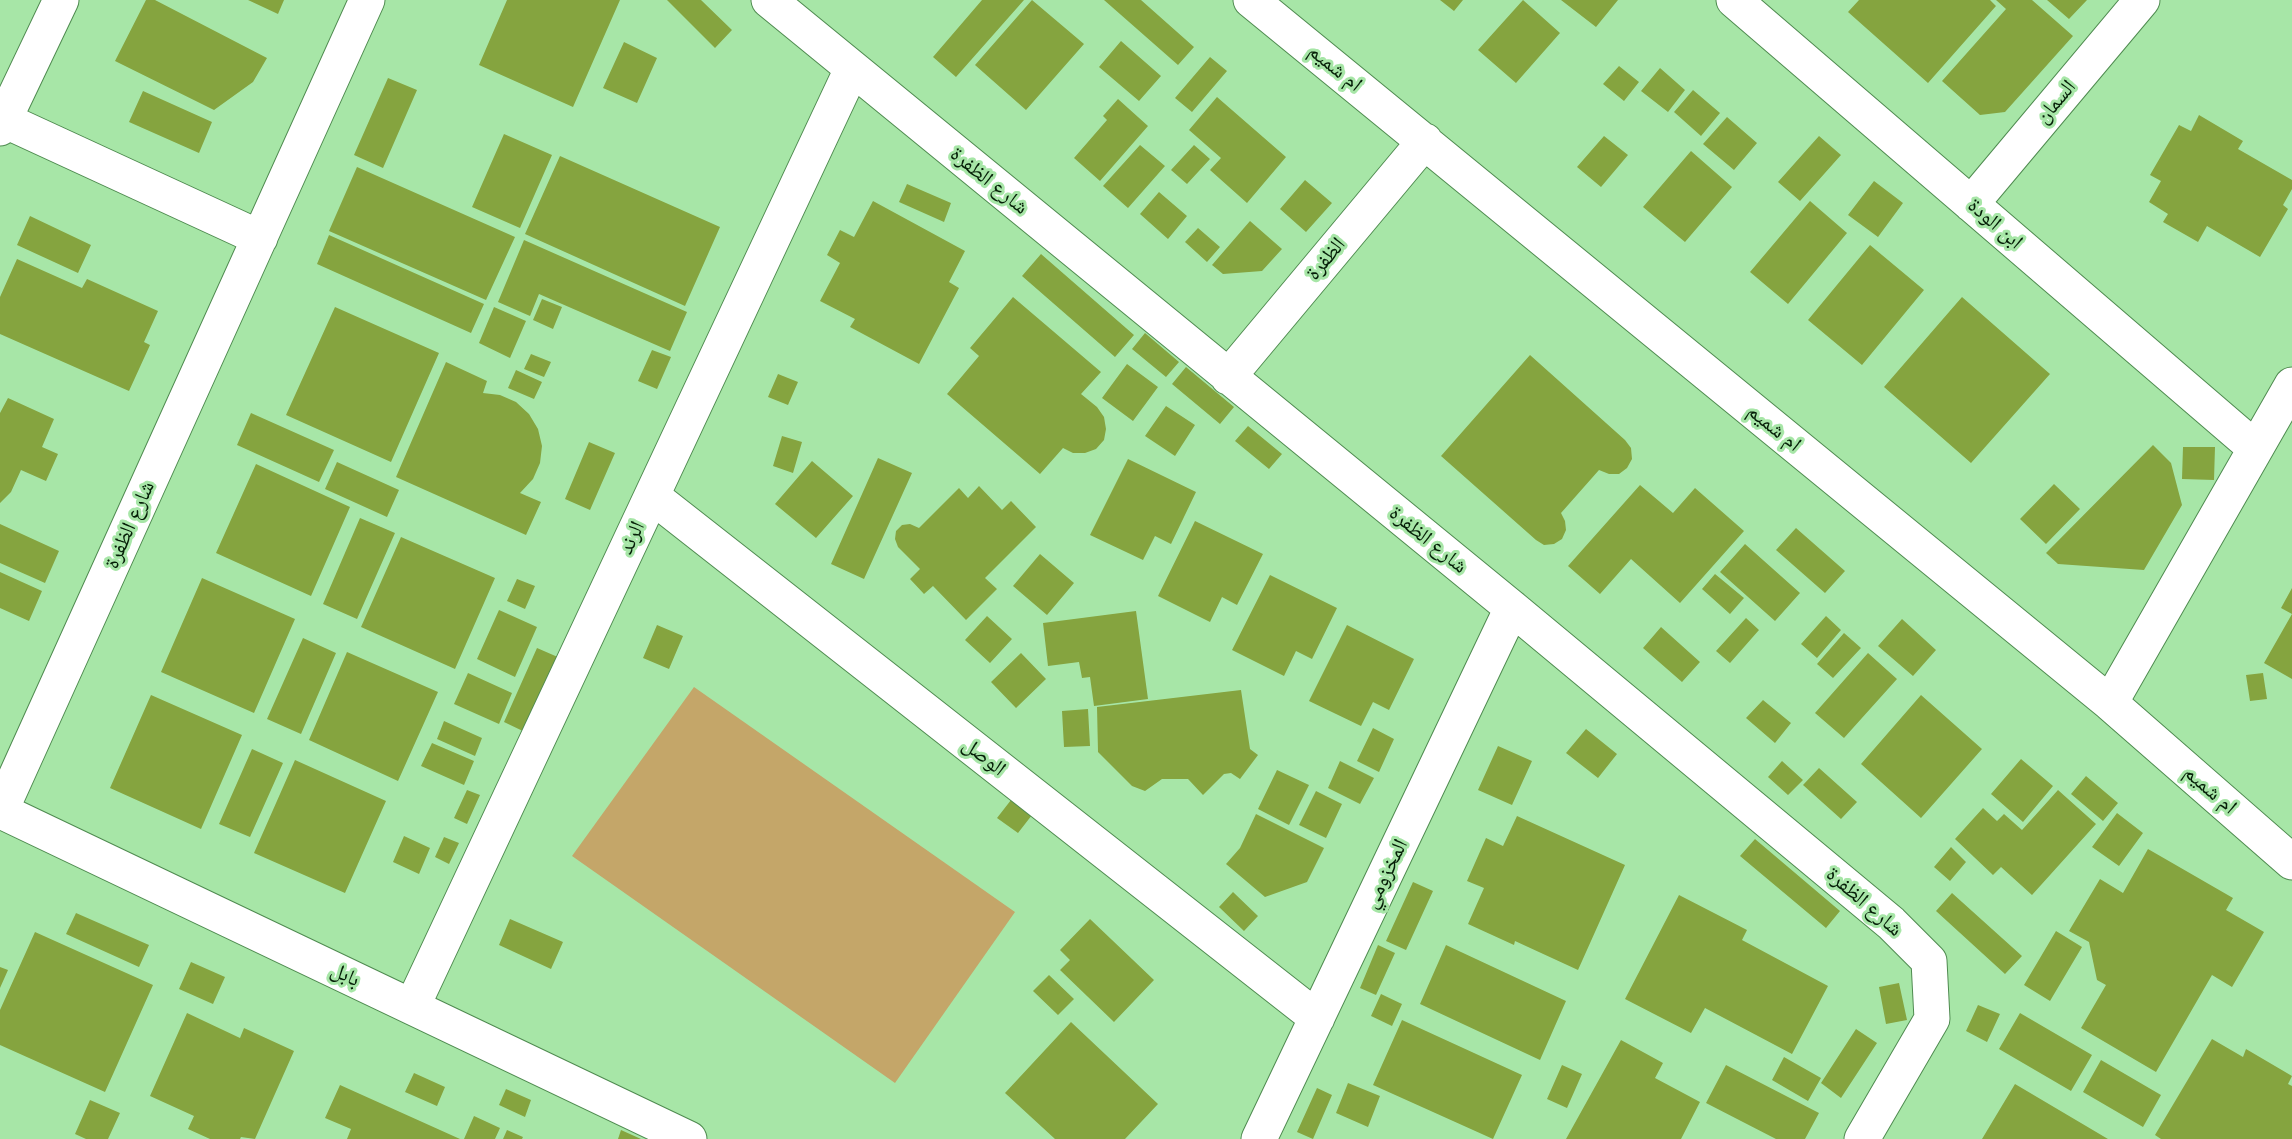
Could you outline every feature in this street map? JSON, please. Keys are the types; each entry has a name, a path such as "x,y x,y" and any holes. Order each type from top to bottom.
{"street":[{"path":"61,0 2,124 261,238"},
{"name":"شارع الظفرة","path":"0,812 367,0"},
{"name":"شارع الظفرة","path":"769,0 1512,608 1891,923 1928,961 1932,1019 1862,1139"},
{"name":"ام شميم","path":"1251,0 2110,703 2292,862"},
{"name":"ابن الودة","path":"1734,0 2255,448"},
{"name":"السمان","path":"1970,204 2142,0"},
{"name":"الرند","path":"412,1007 852,69"},
{"name":"الظفرة","path":"1228,377 1425,141"},
{"path":"2110,703 2292,385"},
{"name":"الوصل","path":"652,496 1317,1018"},
{"name":"المخزومي","path":"1259,1139 1512,608"},
{"name":"بابل","path":"0,812 689,1139"}],"shaded area":[{"path":"694,687 1015,912 895,1083 572,856"}],"building":[{"path":"146,0 155,0 267,58 253,82 214,110 115,61"},
{"path":"248,0 284,0 278,14"},
{"path":"507,0 620,0 573,107 479,65"},
{"path":"667,0 701,0 732,30 715,48"},
{"path":"982,0 1024,0 956,77 933,57"},
{"path":"1032,0 1084,44 1026,110 975,65"},
{"path":"1104,0 1141,0 1194,47 1178,65"},
{"path":"1440,0 1463,0 1454,11"},
{"path":"1523,0 1560,33 1516,83 1478,50"},
{"path":"1561,0 1618,0 1596,27"},
{"path":"1859,0 1990,0 1996,6 1928,83 1848,12"},
{"path":"1996,0 2032,0 2073,36 2005,112 1980,115 1942,81 2006,9"},
{"path":"2047,0 2087,0 2069,19"},
{"path":"1121,41 1161,76 1139,101 1099,67"},
{"path":"624,42 657,58 637,103 603,88"},
{"path":"1210,57 1227,71 1192,112 1175,98"},
{"path":"1619,66 1639,82 1624,101 1603,84"},
{"path":"1660,68 1685,90 1668,112 1641,91"},
{"path":"388,78 417,90 383,168 354,155"},
{"path":"1693,90 1720,113 1701,136 1674,112"},
{"path":"143,91 212,122 199,153 129,122"},
{"path":"1217,97 1286,157 1247,203 1210,170 1221,158 1189,130"},
{"path":"1118,99 1148,126 1100,181 1074,158 1107,120 1103,116"},
{"path":"2199,115 2243,141 2238,149 2292,180 2292,189 2283,205 2288,209 2260,257 2207,226 2198,242 2163,222 2168,214 2149,202 2161,181 2150,175 2179,125 2191,131"},
{"path":"1727,117 1757,143 1734,170 1703,144"},
{"path":"504,134 552,155 520,228 472,207"},
{"path":"1604,136 1628,155 1601,187 1577,167"},
{"path":"1819,136 1841,155 1800,201 1778,182"},
{"path":"1140,145 1165,166 1128,208 1103,186"},
{"path":"1194,145 1210,159 1187,184 1171,170"},
{"path":"1691,151 1732,187 1685,242 1643,207"},
{"path":"560,156 720,227 685,306 525,234"},
{"path":"357,167 515,237 486,300 329,231"},
{"path":"1305,180 1332,203 1306,232 1280,209"},
{"path":"1874,181 1903,203 1878,237 1848,215"},
{"path":"907,184 951,203 944,222 899,202"},
{"path":"1159,192 1187,216 1168,239 1140,214"},
{"path":"873,201 965,251 949,282 959,288 919,364 850,327 855,319 820,301 840,263 827,255 840,230 854,237"},
{"path":"1810,201 1847,233 1788,304 1750,272"},
{"path":"30,216 91,245 78,273 17,245"},
{"path":"1250,221 1282,249 1262,271 1223,274 1212,265"},
{"path":"1198,228 1220,247 1207,262 1185,242"},
{"path":"329,235 484,304 471,333 317,264"},
{"path":"524,240 687,312 670,351 539,294 530,316 498,302"},
{"path":"1870,245 1924,290 1862,365 1808,320"},
{"path":"1041,254 1134,335 1115,357 1022,276"},
{"path":"17,259 82,288 87,279 158,311 144,342 150,345 129,391 0,334 0,297"},
{"path":"1013,297 1101,372 1081,394 1097,407 1104,417 1104,440 1096,449 1085,453 1073,453 1063,448 1040,474 947,394 979,356 970,348"},
{"path":"1962,297 2050,374 1971,463 1884,387"},
{"path":"542,299 562,307 553,329 533,320"},
{"path":"335,307 439,353 391,462 286,415"},
{"path":"494,307 526,321 510,358 479,343"},
{"path":"1145,333 1179,362 1166,377 1132,349"},
{"path":"652,350 671,357 657,389 638,381"},
{"path":"531,354 551,362 544,377 524,369"},
{"path":"1530,355 1631,448 1632,459 1627,468 1619,474 1599,470 1561,513 1566,530 1562,539 1554,544 1544,545 1536,540 1441,456"},
{"path":"446,362 487,381 483,393 500,395 516,402 529,414 538,429 542,446 540,463 533,479 520,493 541,502 526,535 396,477"},
{"path":"1127,364 1158,387 1133,421 1102,398"},
{"path":"1186,367 1234,407 1220,424 1172,384"},
{"path":"516,370 542,382 534,399 508,388"},
{"path":"778,374 798,382 788,405 768,397"},
{"path":"8,398 54,419 42,447 58,454 46,481 21,470 11,492 0,503 0,413"},
{"path":"1166,406 1195,425 1175,456 1145,436"},
{"path":"251,413 334,450 319,482 237,445"},
{"path":"1248,426 1282,454 1269,469 1235,441"},
{"path":"782,436 802,442 793,473 773,466"},
{"path":"589,442 615,453 590,510 565,499"},
{"path":"2153,445 2171,463 2182,505 2144,570 2058,564 2046,553"},
{"path":"2183,447 2215,447 2214,480 2182,479"},
{"path":"878,458 912,473 864,579 831,564"},
{"path":"1128,459 1196,492 1171,544 1155,536 1143,560 1090,535"},
{"path":"812,461 853,496 816,538 775,504"},
{"path":"337,462 399,490 387,517 325,489"},
{"path":"256,464 350,507 311,596 216,553"},
{"path":"2054,484 2080,509 2046,544 2020,519"},
{"path":"1640,485 1673,513 1695,488 1744,531 1680,603 1631,559 1600,594 1568,566"},
{"path":"979,486 1002,510 1011,501 1036,527 985,578 997,589 966,620 933,586 924,594 910,579 920,569 898,547 895,539 896,531 902,525 910,524 919,528 959,488 968,498"},
{"path":"360,518 395,533 357,619 323,604"},
{"path":"1195,521 1263,554 1237,605 1222,597 1210,622 1158,596"},
{"path":"0,524 59,551 45,583 0,563"},
{"path":"1796,528 1845,571 1825,593 1776,550"},
{"path":"401,537 495,578 455,669 361,627"},
{"path":"1745,544 1800,593 1775,621 1720,572"},
{"path":"1040,554 1074,583 1047,615 1013,586"},
{"path":"0,572 42,591 29,621 0,608"},
{"path":"1715,574 1744,598 1730,614 1702,589"},
{"path":"1270,575 1337,608 1312,659 1296,651 1284,676 1232,650"},
{"path":"202,578 295,619 254,713 161,672"},
{"path":"517,579 535,586 525,609 507,601"},
{"path":"2292,588 2292,614 2281,608"},
{"path":"499,610 537,627 515,677 477,659"},
{"path":"1136,611 1148,699 1094,706 1090,677 1082,678 1079,662 1048,666 1043,623"},
{"path":"2292,614 2292,679 2264,663"},
{"path":"987,616 1012,639 990,663 965,640"},
{"path":"1826,616 1841,630 1817,658 1801,644"},
{"path":"1746,618 1759,630 1730,663 1716,651"},
{"path":"1902,619 1936,650 1913,676 1878,646"},
{"path":"657,625 683,636 669,669 643,658"},
{"path":"1347,625 1414,659 1389,710 1373,702 1361,726 1309,701"},
{"path":"1661,627 1700,662 1682,682 1643,648"},
{"path":"1844,633 1861,648 1833,678 1817,664"},
{"path":"303,638 336,653 301,734 267,719"},
{"path":"537,648 560,658 527,733 504,722"},
{"path":"347,652 438,692 398,781 309,740"},
{"path":"1021,653 1046,679 1016,708 991,682"},
{"path":"1868,653 1897,679 1844,738 1815,713"},
{"path":"468,673 512,693 499,724 454,704"},
{"path":"2263,673 2267,699 2250,701 2246,675"},
{"path":"1241,690 1250,749 1258,755 1240,779 1231,773 1224,774 1203,795 1188,779 1162,779 1145,791 1132,786 1098,752 1097,707"},
{"path":"151,695 242,735 201,829 110,788"},
{"path":"1921,695 1982,749 1921,818 1861,764"},
{"path":"1763,700 1791,723 1775,743 1746,718"},
{"path":"1088,709 1090,746 1064,747 1062,711"},
{"path":"444,721 482,738 475,756 437,739"},
{"path":"1373,728 1394,739 1379,772 1357,761"},
{"path":"1586,729 1617,754 1598,778 1566,753"},
{"path":"432,743 474,761 464,785 421,766"},
{"path":"1498,746 1532,761 1512,805 1478,790"},
{"path":"252,749 283,763 250,837 219,824"},
{"path":"2021,759 2053,786 2023,822 1991,794"},
{"path":"295,760 386,801 345,893 254,853"},
{"path":"1340,761 1374,778 1360,804 1328,788"},
{"path":"1782,761 1803,780 1788,795 1768,777"},
{"path":"1819,768 1857,802 1841,819 1803,785"},
{"path":"1277,770 1309,785 1289,825 1258,809"},
{"path":"2086,776 2118,803 2103,821 2071,794"},
{"path":"467,790 480,795 467,824 454,818"},
{"path":"2058,790 2096,824 2032,895 2001,867 1993,875 1955,839 1983,808 1997,821 2004,814 2022,830"},
{"path":"1316,791 1342,804 1326,838 1299,825"},
{"path":"1011,800 1032,815 1018,833 997,818"},
{"path":"2117,813 2143,833 2119,866 2092,847"},
{"path":"1256,814 1324,848 1307,882 1265,897 1226,864 1240,848"},
{"path":"1517,816 1625,865 1578,970 1515,941 1514,945 1468,924 1484,888 1467,881 1486,838 1503,846"},
{"path":"404,836 430,848 419,874 393,862"},
{"path":"444,837 459,843 449,864 435,857"},
{"path":"1755,839 1840,911 1826,928 1740,856"},
{"path":"1951,847 1966,862 1950,881 1934,867"},
{"path":"2148,849 2233,898 2226,910 2264,932 2232,987 2212,975 2156,1072 2081,1028 2106,985 2097,980 2089,942 2069,931 2100,879 2123,893"},
{"path":"1413,882 1433,891 1406,950 1386,941"},
{"path":"1233,892 1258,916 1244,931 1219,907"},
{"path":"1952,893 2022,956 2005,974 1936,911"},
{"path":"1679,895 1747,930 1742,940 1828,986 1792,1054 1705,1008 1691,1033 1625,999"},
{"path":"76,913 149,945 139,967 66,934"},
{"path":"510,919 563,942 551,969 499,945"},
{"path":"1090,919 1154,980 1114,1022 1060,970 1070,960 1060,950"},
{"path":"2056,931 2082,947 2050,1001 2024,985"},
{"path":"35,932 153,985 105,1092 0,1045 0,1010"},
{"path":"1378,945 1395,953 1376,995 1360,988"},
{"path":"1446,945 1566,1001 1540,1060 1420,1004"},
{"path":"191,962 225,977 213,1004 179,989"},
{"path":"0,967 8,970 0,988"},
{"path":"1049,975 1074,999 1058,1015 1033,991"},
{"path":"1899,983 1907,1020 1886,1024 1879,987"},
{"path":"1381,994 1402,1004 1392,1026 1371,1016"},
{"path":"1978,1005 2000,1014 1987,1042 1966,1031"},
{"path":"187,1013 240,1038 244,1028 294,1051 255,1139 210,1139 188,1129 194,1116 150,1096"},
{"path":"2020,1013 2092,1055 2071,1091 1999,1049"},
{"path":"1402,1020 1522,1075 1493,1139 1373,1085"},
{"path":"1071,1022 1158,1104 1125,1139 1055,1139 1005,1093"},
{"path":"1856,1029 1877,1043 1841,1098 1821,1083"},
{"path":"2212,1039 2243,1057 2246,1049 2292,1076 2288,1084 2292,1086 2292,1139 2161,1139 2155,1135"},
{"path":"1621,1040 1663,1063 1655,1078 1700,1102 1681,1139 1566,1139"},
{"path":"1784,1057 1821,1078 1808,1101 1772,1080"},
{"path":"2101,1060 2161,1095 2143,1127 2083,1092"},
{"path":"1562,1065 1582,1074 1567,1108 1547,1099"},
{"path":"1726,1065 1819,1113 1805,1139 1776,1139 1706,1103"},
{"path":"414,1073 445,1087 437,1106 405,1092"},
{"path":"1348,1083 1380,1096 1368,1127 1336,1113"},
{"path":"2015,1084 2108,1139 1982,1139"},
{"path":"340,1085 460,1139 347,1139 351,1129 325,1118"},
{"path":"1317,1088 1332,1095 1313,1139 1297,1132"},
{"path":"506,1089 531,1100 525,1117 499,1105"},
{"path":"90,1100 120,1113 108,1139 86,1139 75,1134"},
{"path":"474,1116 500,1128 495,1139 464,1139"},
{"path":"507,1130 523,1137 522,1139 503,1139"},
{"path":"621,1130 641,1139 618,1139"}]}
